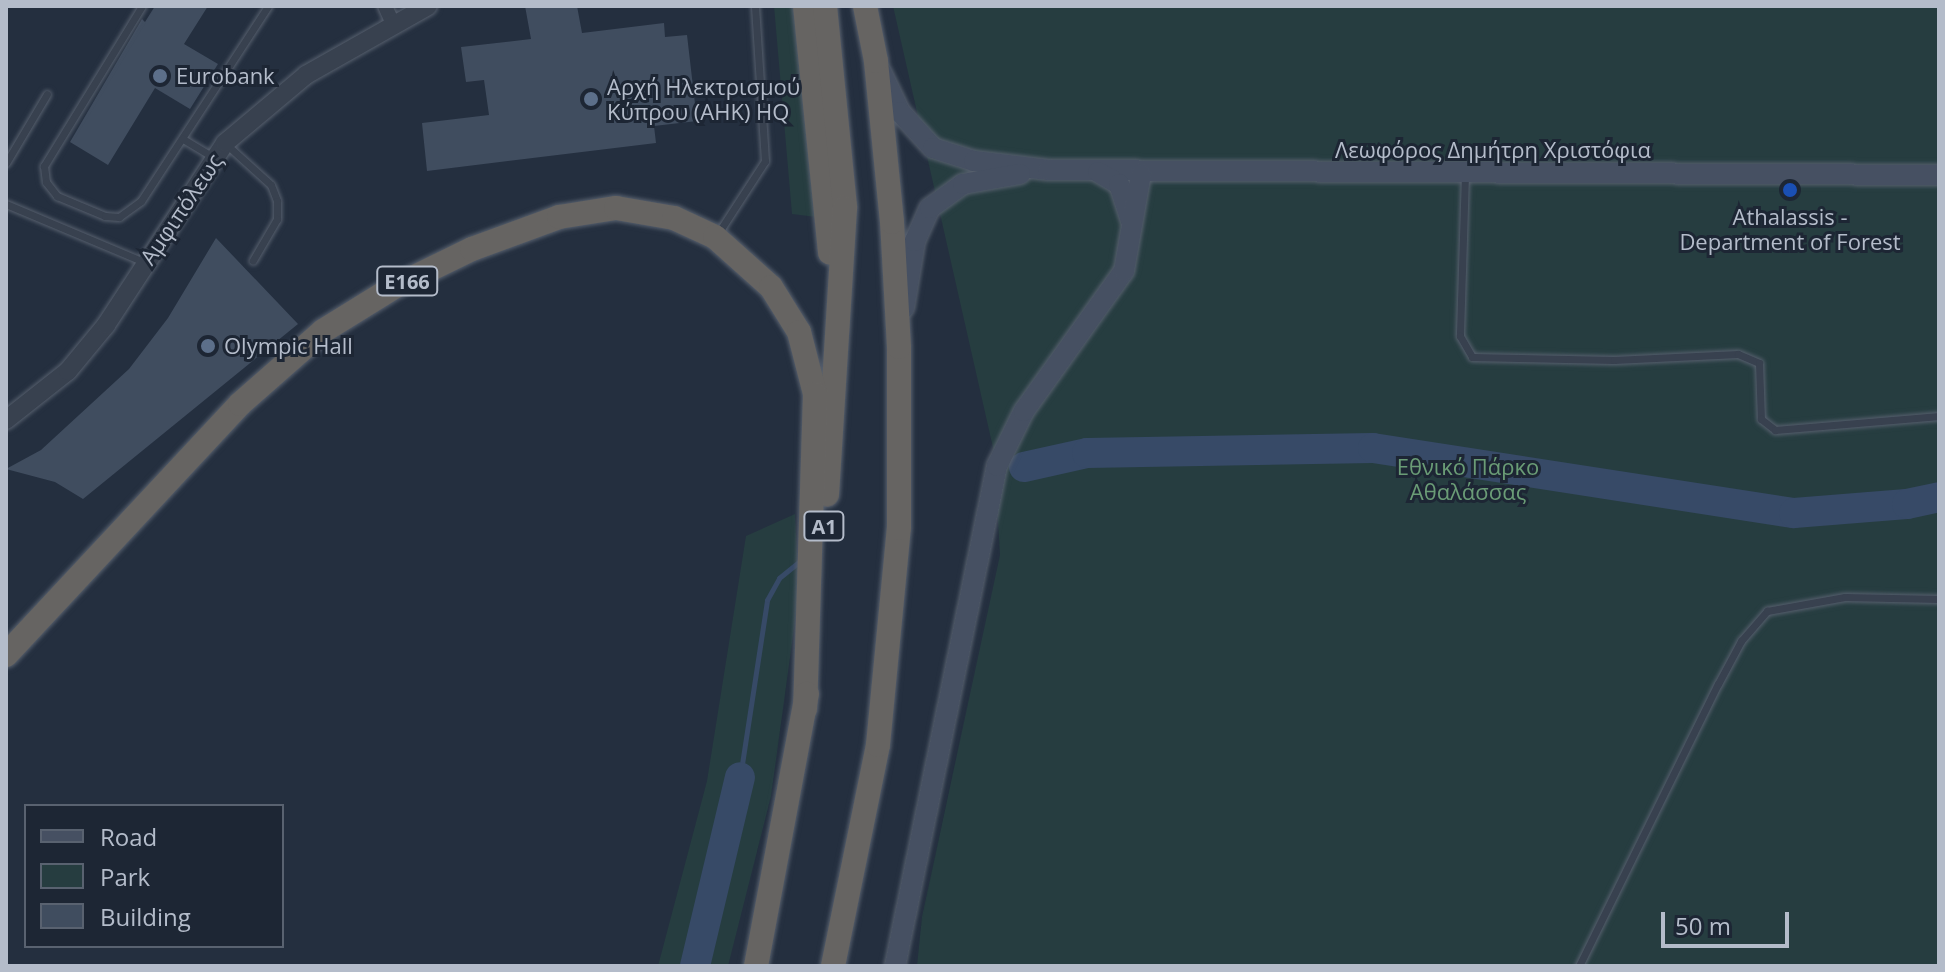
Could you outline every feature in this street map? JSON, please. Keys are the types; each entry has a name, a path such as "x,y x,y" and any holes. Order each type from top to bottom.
{"highway":[{"path":"805,6 839,343"},
{"name":"A1","path":"756,966 805,709 839,343 845,208 825,6"},
{"path":"833,966 878,745 894,616 899,347 876,61 865,6"},
{"name":"E166","path":"6,655 240,404 323,331 396,286 514,232 588,210 646,211 715,237 771,287 808,358 815,425 805,709"}],"main road":[{"name":"Λεωφόρος Δημήτρη Χριστόφια","path":"876,61 900,112 933,148 974,161 1048,170 1141,174 1939,175"},
{"name":"Λεωφόρος Δημήτρη Χριστόφια","path":"899,347 915,241 930,208 963,184 1048,170"},
{"path":"1098,172 1119,184 1133,230"},
{"path":"895,966 997,466 1024,411 1114,290 1133,230 1141,174"}],"street":[{"path":"385,6 393,24"},
{"name":"Αμφιπόλεως","path":"6,420 68,371 106,325 219,150 306,75 428,6"}],"lane":[{"path":"142,6 43,175 57,196 119,217 141,201 268,6"},
{"path":"715,237 765,161 755,6"},
{"path":"6,163 47,94"},
{"path":"183,139 219,150 271,185 277,201 277,219 253,260"},
{"path":"1465,174 1460,336 1472,357 1614,360 1738,354 1759,363 1761,419 1775,430 1939,416"},
{"path":"6,204 144,262"},
{"path":"1579,966 1724,673 1741,641 1767,611 1845,597 1939,599"}],"green space":[{"path":"774,6 801,6 816,217 792,214"},
{"name":"Εθνικό Πάρκο Αθαλάσσας","path":"893,6 1939,6 1939,966 917,966 922,917 1000,555 994,452"},
{"path":"795,514 799,592 771,796 728,966 658,966 707,781 746,536"}],"building":[{"name":"Eurobank","path":"155,6 208,6 184,44 218,64 190,109 155,88 108,165 70,142 142,19 145,22"},
{"name":"Αρχή Ηλεκτρισμού Κύπρου (ΑΗΚ) HQ","path":"525,6 577,6 582,33 664,23 665,37 687,35 697,121 654,126 656,143 427,171 422,123 489,115 484,80 466,82 461,47 531,39"},
{"name":"Olympic Hall","path":"216,238 298,324 83,499 55,482 6,469 41,450 129,369 168,318"}],"waterway":[{"path":"1024,467 1087,453 1373,448 1794,513 1907,504 1939,497"},
{"path":"740,777 767,600 779,578 800,561"},
{"path":"695,966 740,777"}],"place":[{"name":"Eurobank","path":"160,76"},
{"name":"Αρχή Ηλεκτρισμού Κύπρου (ΑΗΚ) HQ","path":"591,99"},
{"name":"Athalassis - Department of Forest","path":"1790,190"},
{"name":"Olympic Hall","path":"208,346"}]}
